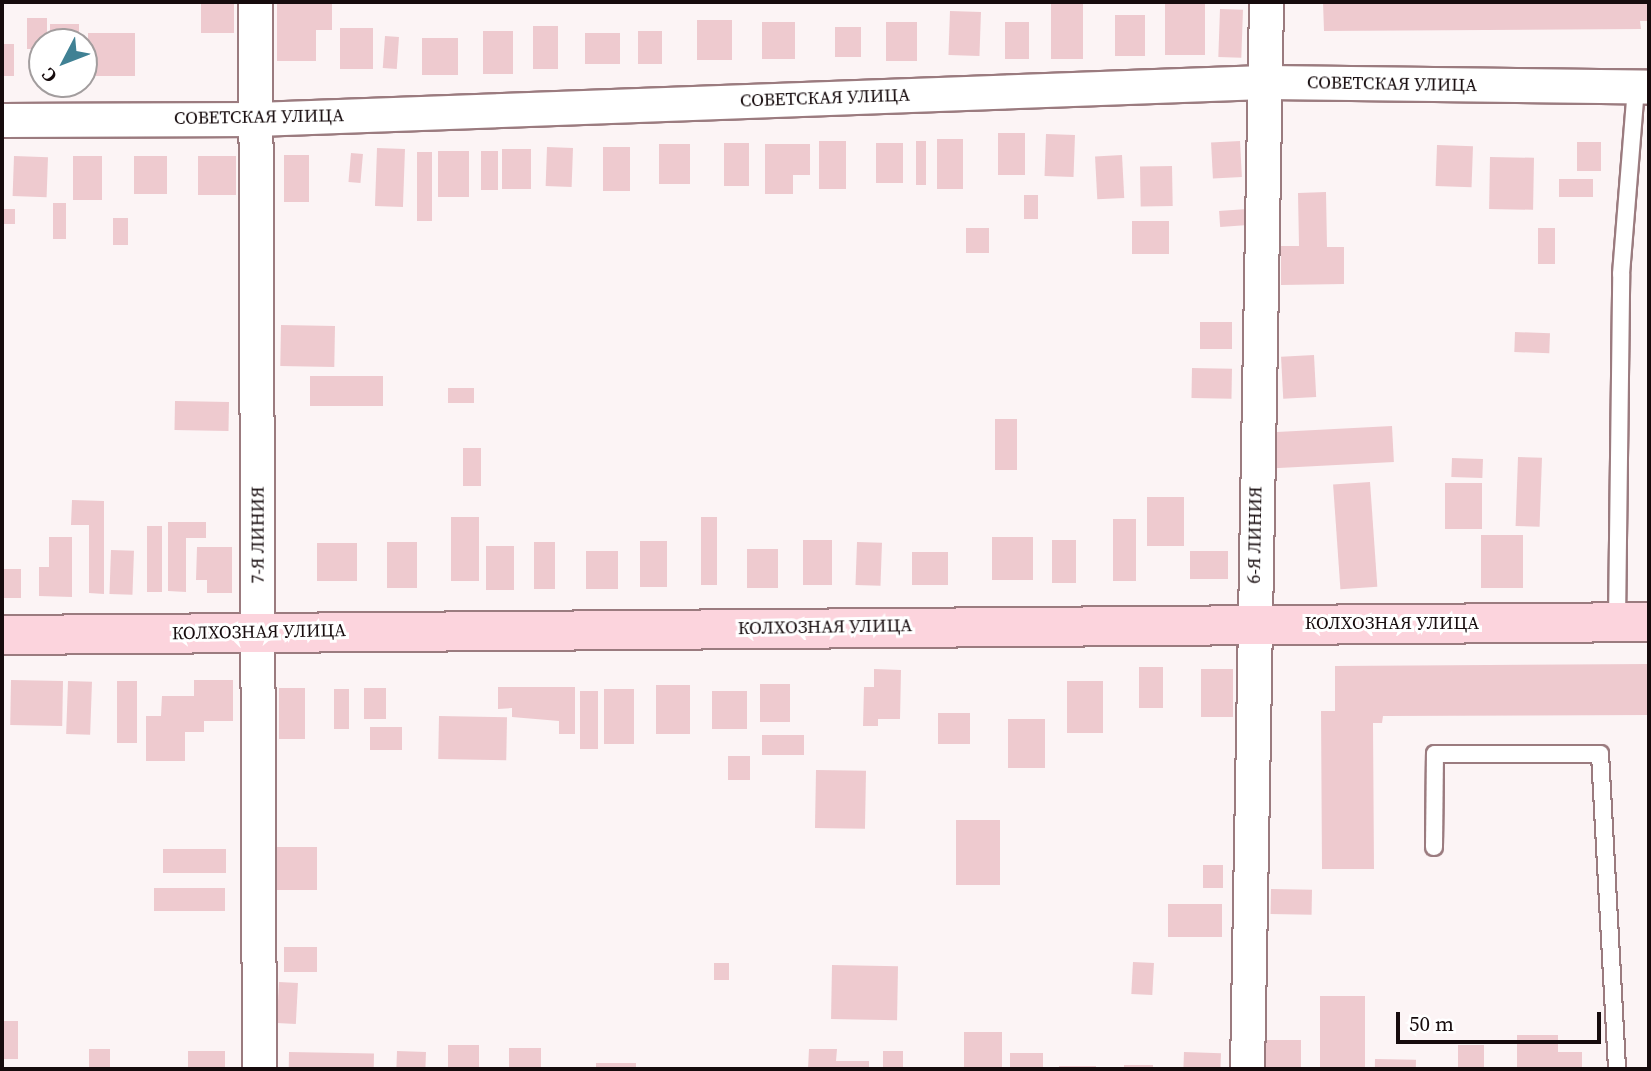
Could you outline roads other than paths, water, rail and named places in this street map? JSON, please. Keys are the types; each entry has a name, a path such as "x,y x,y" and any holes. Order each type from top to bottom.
{"street":[{"name":"7-Я ЛИНИЯ","path":"255,2 259,1069"},
{"name":"6-Я ЛИНИЯ","path":"1247,1069 1262,82 1266,2"},
{"name":"СОВЕТСКАЯ УЛИЦА","path":"2,120 256,119 1262,82 1643,87"},
{"name":"КОЛХОЗНАЯ УЛИЦА","path":"2,635 1633,622"}],"lane":[{"path":"1633,622 1621,274 1643,87"},
{"path":"1434,847 1435,754 1600,754 1617,1069"}]}
